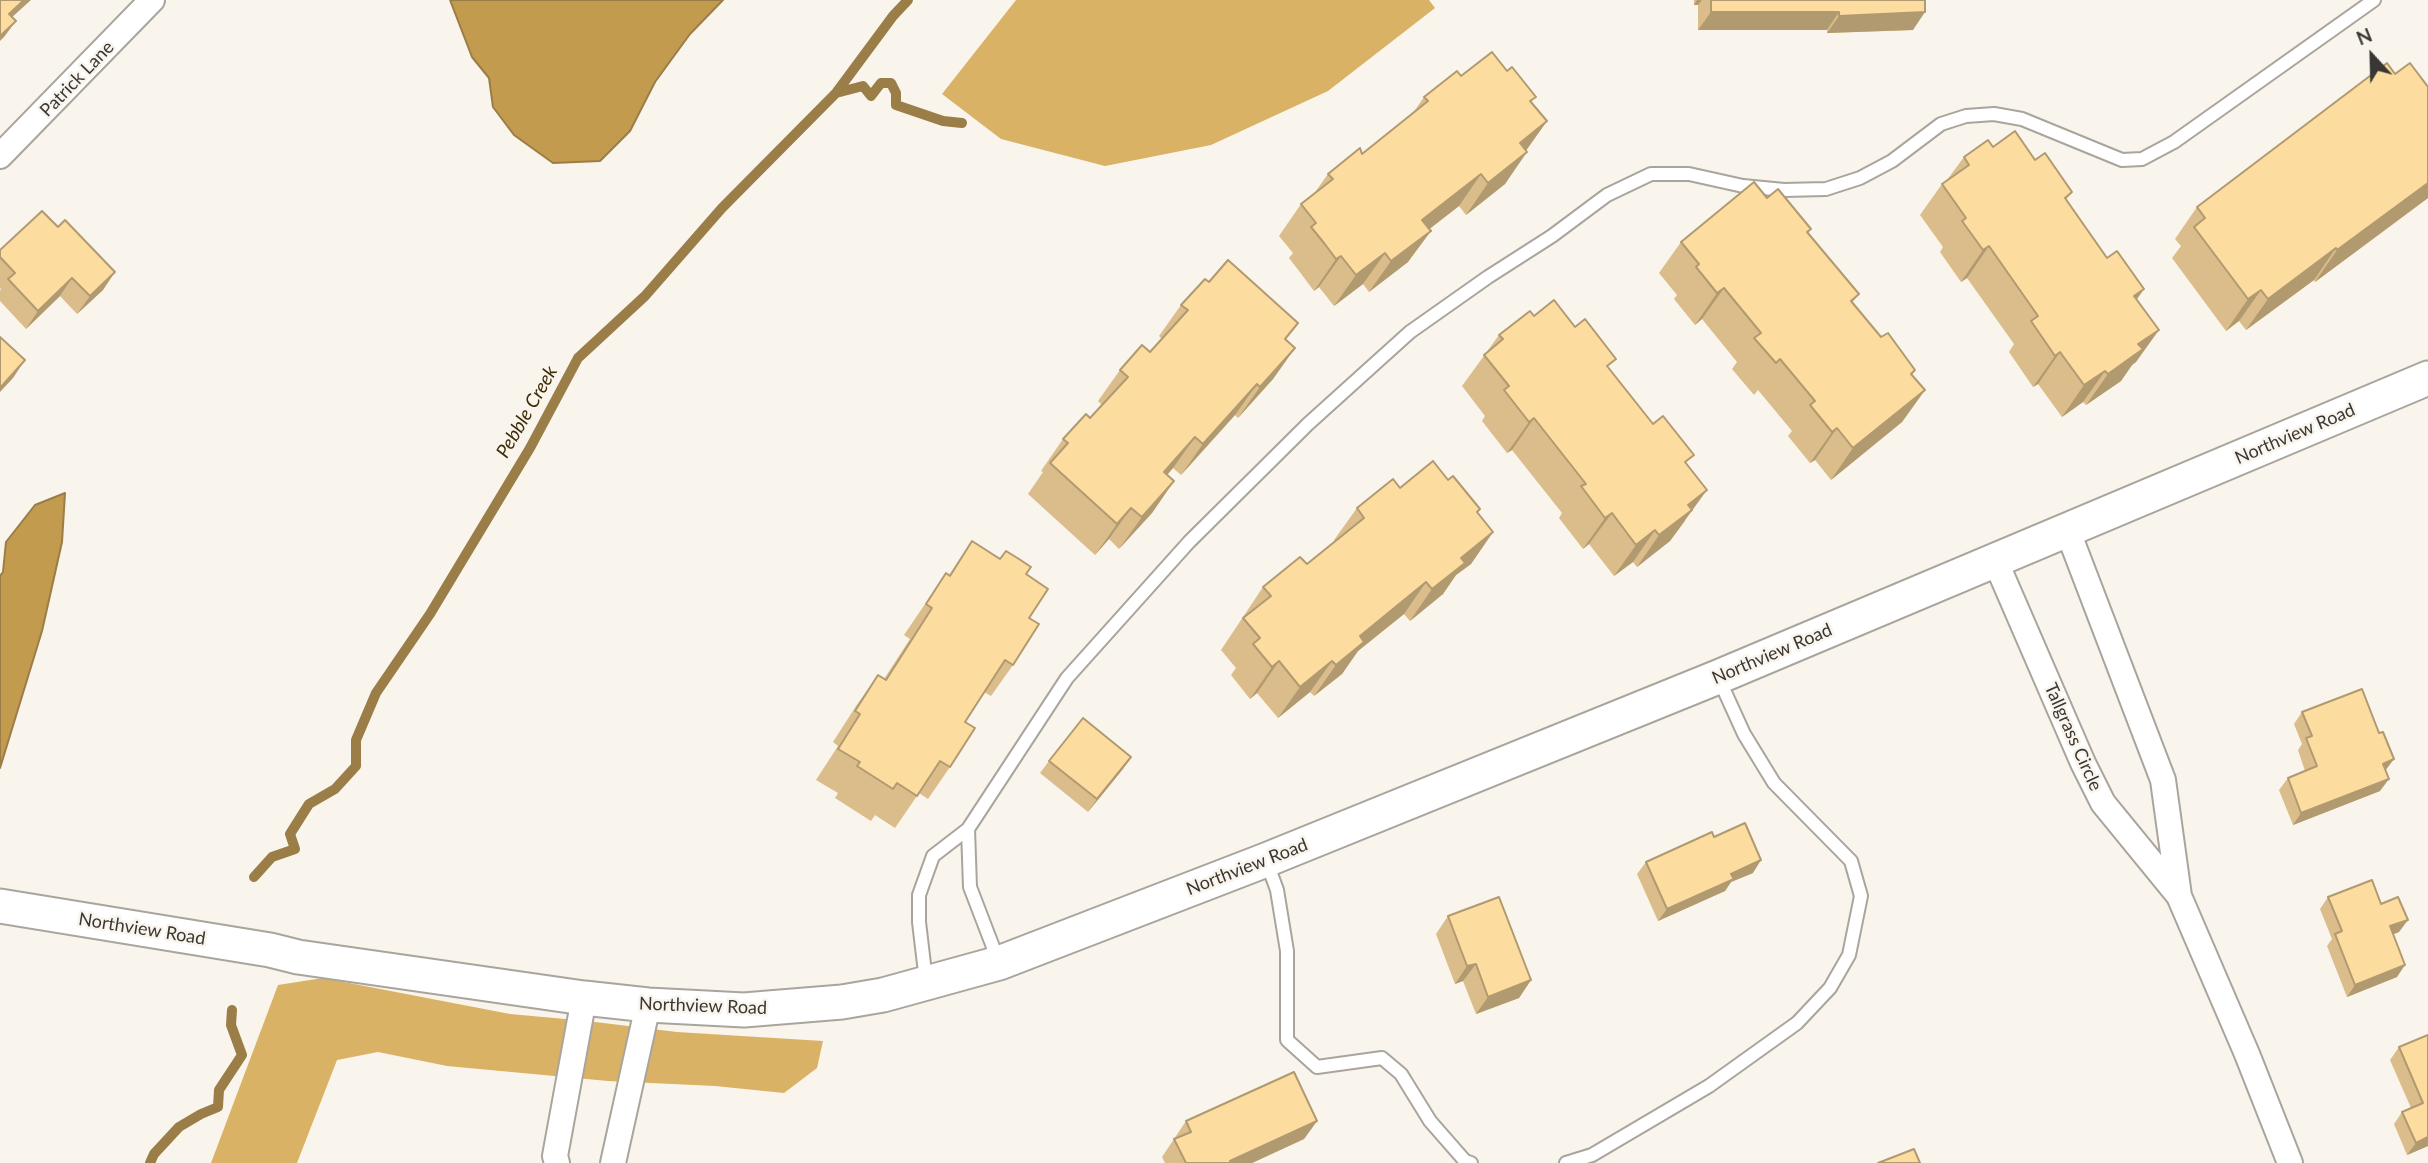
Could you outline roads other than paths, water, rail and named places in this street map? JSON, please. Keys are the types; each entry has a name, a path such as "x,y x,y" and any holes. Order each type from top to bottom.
{"street":[{"name":"Patrick Lane","path":"0,156 152,0"},
{"name":"Northview Road","path":"0,906 270,950 298,957 649,1005 744,1010 794,1007 842,1002 927,984 999,963 1266,860 1718,677 2428,378"},
{"name":"Tallgrass Circle","path":"2067,529 2163,780 2179,897"},
{"name":"Tallgrass Circle","path":"1995,559 2082,763 2103,803 2179,897 2247,1054 2290,1163"},
{"path":"557,1163 555,1157 584,998"},
{"path":"613,1163 649,1005"}],"lane":[{"path":"927,984 919,922 919,895 933,856 968,829 1067,678 1189,542 1308,424 1410,332 1488,276 1552,236 1607,195 1651,174 1689,174 1743,186 1784,190 1826,189 1860,178 1892,161 1941,124 1966,116 1994,114 2022,118 2122,160 2142,159 2174,142 2374,0"},
{"path":"1566,1163 1592,1155 1709,1086 1797,1023 1830,988 1849,955 1861,896 1851,861 1774,783 1744,734 1718,677"},
{"path":"968,829 971,887 999,963"},
{"path":"1266,860 1277,890 1287,951 1287,1040 1317,1066 1382,1058 1401,1074 1430,1121 1465,1161 1471,1163"}],"waterway":[{"name":"Pebble Creek","path":"254,877 272,857 295,849 290,834 309,804 335,789 356,766 356,740 376,693 430,614 530,448 578,358 645,296 722,208 836,93 908,0"},
{"path":"836,93 863,86 871,96 881,83 891,83 896,93 896,105 943,121 962,123"},
{"name":"Pebble Creek","path":"150,1163 154,1154 179,1127 218,1107 219,1090 242,1055 231,1025 232,1010"}]}
